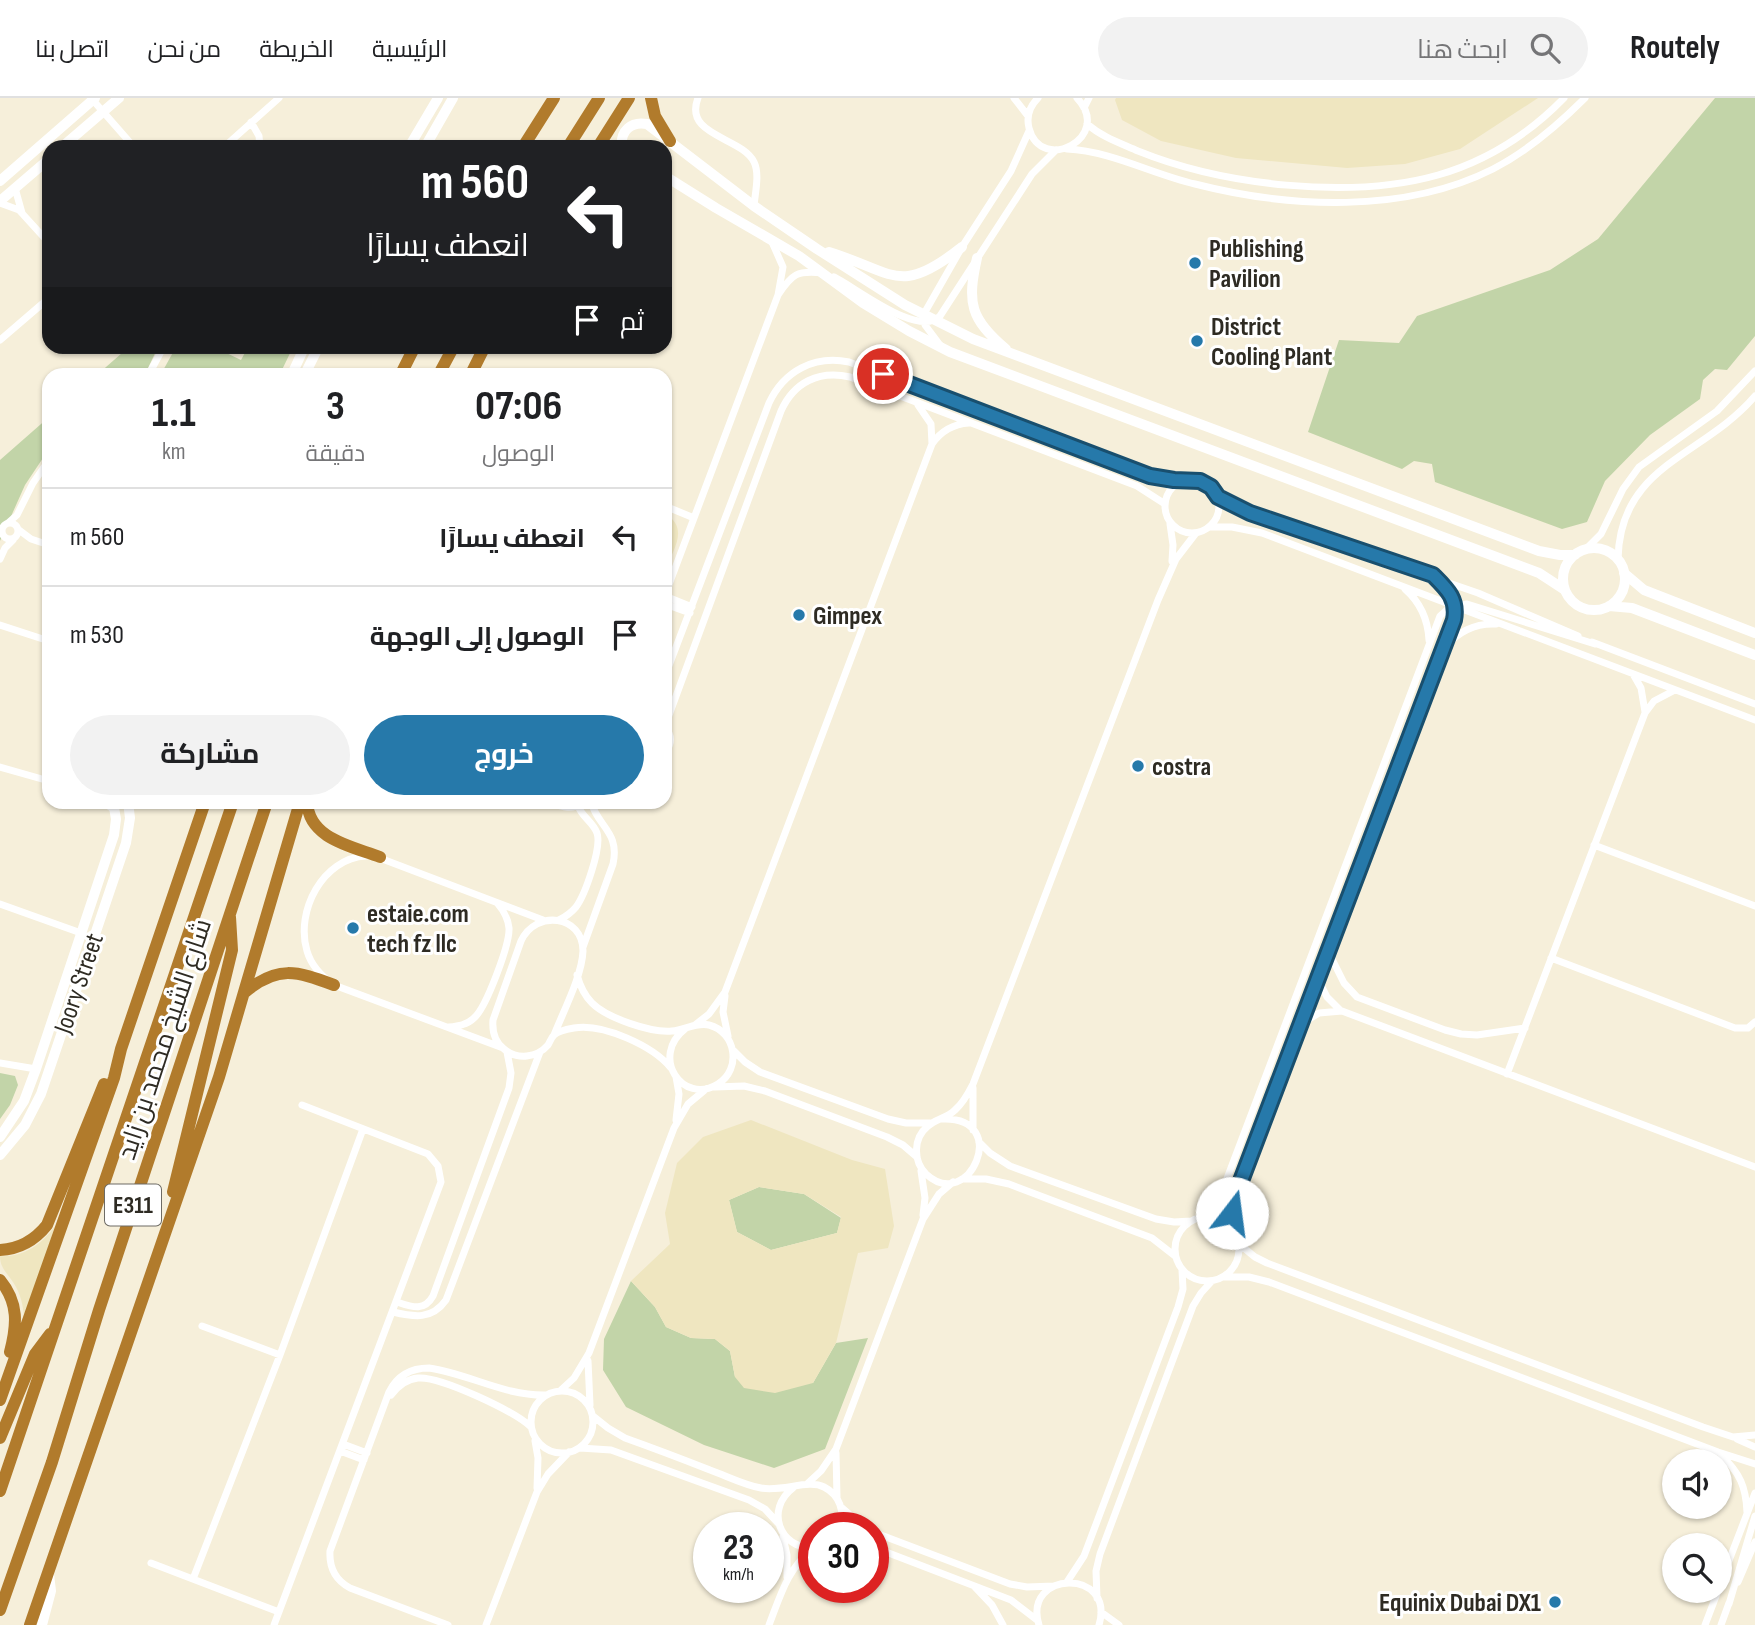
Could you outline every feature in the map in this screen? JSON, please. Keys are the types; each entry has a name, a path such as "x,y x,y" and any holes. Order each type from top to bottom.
{"highway":[{"path":"527,140 554,98"},
{"path":"572,140 599,98"},
{"path":"602,140 629,98"},
{"path":"651,98 655,116 669,140"},
{"path":"0,1400 114,1078 121,1049 203,809"},
{"name":"شارع الشيخ محمد بن زايد","path":"0,1491 231,809"},
{"name":"شارع الشيخ محمد بن زايد","path":"0,1610 52,1462 99,1310 265,809"},
{"path":"30,1625 219,1077 298,809"},
{"path":"309,809 311,820 325,835 380,857"},
{"path":"173,1210 174,1182 232,950 229,914"},
{"path":"244,992 264,977 278,973 304,975 334,985"},
{"path":"0,1250 13,1249 29,1242 42,1232 51,1218 107,1076 121,1049"},
{"path":"0,1280 12,1297 16,1318 0,1394"},
{"path":"0,1438 35,1354 55,1329"},
{"path":"36,1625 41,1594"}],"street":[{"path":"70,140 119,98"},
{"path":"232,140 279,98"},
{"path":"429,140 453,98"},
{"path":"698,98 695,114 702,125 753,160 756,170 754,206"},
{"path":"1014,98 1028,116"},
{"path":"927,320 962,247 1011,171 1029,131 1028,116 1032,104 1038,98"},
{"path":"1067,149 1082,137 1087,124 1084,108 1077,98"},
{"path":"1084,108 1089,98"},
{"path":"1087,124 1108,139 1145,154 1212,173 1288,184 1364,186 1415,180 1476,161 1531,128 1564,98"},
{"path":"1029,131 1037,143 1056,150 1100,153 1160,175 1233,192 1305,201 1370,200 1434,191 1492,170 1544,137 1585,98"},
{"path":"45,140 93,99 128,140"},
{"path":"413,140 434,100"},
{"path":"251,122 260,140"},
{"path":"623,140 624,132 636,124 647,124 669,140"},
{"path":"3,176 42,143"},
{"path":"672,143 754,206 927,320 1011,354 1539,551 1574,555"},
{"path":"672,180 826,274 906,319 927,320 940,316 1031,174 1056,150"},
{"path":"42,165 0,202 23,213 42,235"},
{"path":"15,188 23,213"},
{"path":"672,576 778,295 783,267 780,255 770,239"},
{"path":"817,249 896,277 927,272 962,247"},
{"path":"976,258 971,290 974,312 985,331 1011,354"},
{"path":"778,295 794,275 804,272 826,274 863,303 942,348 1539,573 1565,590 1574,602 1587,609 1608,606 1632,608 1755,655"},
{"path":"0,340 42,304"},
{"path":"927,320 942,348"},
{"path":"308,354 310,364"},
{"path":"308,368 315,354"},
{"path":"672,658 772,395 790,374 813,362 831,359 849,362 1143,473 1182,481 1195,479 1206,483 1218,497 1261,518 1433,575 1595,644 1755,704"},
{"path":"1565,590 1563,575 1569,560 1586,549 1601,534 1623,489 1639,467 1717,411 1755,371"},
{"path":"672,707 781,411 792,393 808,380 840,374 1137,486 1165,503"},
{"path":"1755,396 1723,427 1661,468 1642,487 1621,528 1618,559 1624,573 1636,586 1651,594 1755,632"},
{"path":"914,402 925,411 931,424 932,444"},
{"path":"577,975 584,994 607,1014 659,1031 685,1029 695,1025 709,1014 725,992 932,444 945,430 970,423"},
{"path":"1,555 3,529 19,512 42,470"},
{"path":"1171,569 1173,545 1165,503 1171,490 1182,481"},
{"path":"1210,527 1217,517 1218,497"},
{"path":"672,509 694,518"},
{"path":"1,555 14,539 18,529 19,512"},
{"path":"1170,522 1179,530 1196,533"},
{"path":"3,529 15,524 31,539"},
{"path":"695,1025 716,1028 745,1062 760,1072 888,1119 915,1124 934,1122 943,1119 961,1104 973,1084 1171,569 1196,533 1210,527 1253,531 1755,720"},
{"path":"3,529 9,540 31,539 42,543"},
{"path":"1586,549 1604,549 1618,559"},
{"path":"1608,606 1622,592 1624,573"},
{"path":"1224,1277 1235,1266 1240,1251 1232,1213 1236,1194 1454,620 1455,605 1450,593 1433,575"},
{"path":"1402,587 1423,611 1429,643"},
{"path":"672,599 691,610"},
{"path":"1199,1218 1213,1205 1223,1188 1440,616 1455,605 1473,605 1595,644"},
{"path":"672,606 691,610"},
{"path":"1443,650 1454,637 1469,629 1483,624 1499,624"},
{"path":"0,625 42,639"},
{"path":"1633,674 1641,688 1645,713"},
{"path":"1507,1074 1645,713 1654,701 1675,690"},
{"path":"0,767 42,779"},
{"name":"Joory Street","path":"0,1137 24,1101 36,1069 114,835 114,809"},
{"name":"Joory Street","path":"0,1155 29,1116 41,1094 128,835 129,809"},
{"path":"559,920 580,901 598,843 593,827 583,816 582,809"},
{"path":"393,1312 424,1316 436,1310 446,1300 540,1052 554,1035 577,975 583,948 614,857 612,838 594,809"},
{"path":"1594,845 1755,906"},
{"path":"540,1052 526,1056 505,1050 334,985 320,973 306,950 305,923 312,898 323,877 336,865 362,856 380,857 543,920 559,920 578,933 583,948"},
{"path":"445,1027 463,1025 473,1020 487,1000 509,933 506,916 494,902"},
{"path":"0,904 81,933 84,940 78,967 80,978"},
{"path":"397,1302 418,1308 432,1299 509,1088 511,1066 505,1050 494,1036 492,1028 495,1013 525,934 543,920"},
{"path":"1328,951 1348,988 1363,1000 1461,1034 1477,1035 1525,1028"},
{"path":"1551,958 1735,1028 1748,1028 1755,1022"},
{"path":"1318,979 1328,997 1342,1011 1755,1167"},
{"path":"561,1391 574,1378 589,1353 674,1128 688,1104 728,1075 733,1062 724,1023 725,992"},
{"path":"1300,1025 1319,1013 1342,1011"},
{"path":"554,1035 577,1027 601,1030 647,1047 660,1056 676,1077 686,1085 708,1088 744,1086 765,1091 887,1137 903,1145 917,1157"},
{"path":"671,1069 670,1050 673,1042 685,1029"},
{"path":"0,1063 36,1069 38,1081 29,1116"},
{"path":"674,1128 679,1094 676,1077"},
{"path":"973,1084 973,1130 979,1142 990,1153 1010,1166 1156,1220 1174,1222 1215,1218 1223,1221 1234,1232"},
{"path":"274,1625 436,1197 440,1174 438,1166 428,1154 302,1105"},
{"path":"943,1119 960,1121 973,1130"},
{"path":"923,1219 925,1198 917,1157 918,1140 921,1133 934,1122"},
{"path":"194,1579 363,1129"},
{"path":"779,1512 787,1493 808,1483 821,1471 836,1449 923,1219 939,1194 969,1174 979,1160 979,1142"},
{"path":"920,1166 934,1179 986,1179 1009,1184 1152,1238 1175,1256 1182,1270 1183,1289 1178,1307 1084,1556 1067,1582"},
{"path":"1175,1256 1177,1236 1191,1221"},
{"path":"1239,1244 1255,1257 1279,1267 1755,1447"},
{"path":"1182,1270 1195,1280 1211,1282"},
{"path":"1099,1625 1101,1612 1097,1598 1096,1571 1100,1554 1193,1306 1200,1293 1211,1282 1224,1277 1249,1277 1269,1282 1710,1449"},
{"path":"202,1326 280,1355"},
{"path":"580,1448 590,1437 593,1416 587,1380 589,1353"},
{"path":"448,1625 344,1585 330,1566 330,1551 390,1389 400,1377 412,1370 435,1369 514,1393 546,1395 561,1391 581,1396 590,1407"},
{"path":"386,1401 405,1382 419,1378 428,1379 508,1410 531,1427"},
{"path":"537,1492 538,1458 531,1419 536,1405 546,1395"},
{"path":"593,1416 625,1438 750,1485 776,1489 794,1488"},
{"path":"1733,1437 1755,1434"},
{"path":"534,1437 553,1452 569,1452 580,1448 611,1450 749,1500 768,1512"},
{"path":"342,1448 365,1457"},
{"path":"836,1449 835,1478 841,1512"},
{"path":"486,1625 537,1492 548,1474 569,1452"},
{"path":"1732,1457 1755,1464"},
{"path":"1732,1465 1742,1480 1751,1516 1732,1558"},
{"path":"808,1483 824,1487 837,1498"},
{"path":"1721,1625 1755,1493"},
{"path":"841,1508 846,1512"},
{"path":"784,1536 798,1546"},
{"path":"889,1538 1010,1584 1027,1587 1054,1586 1067,1582 1081,1584 1097,1598"},
{"path":"784,1542 787,1578"},
{"path":"1728,1604 1755,1542"},
{"path":"889,1553 1011,1600 1038,1622"},
{"path":"151,1563 279,1612"},
{"path":"769,1625 787,1578 798,1565"},
{"path":"42,1625 51,1591 49,1574"},
{"path":"972,1585 992,1605 1003,1625"},
{"path":"1038,1622 1040,1600 1054,1586"},
{"path":"1705,1625 1713,1603"},
{"path":"1101,1612 1119,1625"}],"green space":[{"path":"1715,98 1755,98 1755,336 1727,370 1715,369 1703,380 1700,399 1650,435 1605,481 1587,522 1562,529 1435,482 1432,464 1414,461 1402,469 1308,432 1339,340 1399,343 1417,316 1550,270 1598,239"},
{"path":"121,354 155,354 148,368 105,368"},
{"path":"172,354 229,354 241,360 244,354 290,354 283,368 164,368"},
{"path":"42,423 42,460 25,485 0,541 0,460"},
{"path":"0,1073 15,1076 18,1085 10,1105 0,1119"},
{"path":"759,1187 804,1194 841,1218 837,1233 771,1250 737,1232 729,1200"},
{"path":"631,1281 655,1307 666,1327 691,1338 715,1339 730,1351 735,1377 813,1383 836,1343 868,1338 825,1449 774,1468 704,1445 626,1407 603,1370 604,1339"}],"sand":[{"path":"1116,98 1538,98 1460,149 1405,164 1347,168 1236,158 1161,141 1122,120"},
{"path":"672,519 678,533 672,554"},
{"path":"751,1120 852,1160 885,1169 894,1226 888,1248 858,1253 836,1343 813,1383 775,1393 744,1388 735,1377 730,1351 715,1339 691,1338 666,1327 655,1307 631,1281 670,1244 665,1213 677,1163 703,1137","holes":["759,1187 804,1194 841,1217 837,1233 771,1250 737,1232 729,1200"]},
{"path":"55,1226 24,1322 20,1295 3,1269 0,1256 24,1252 44,1239"}],"place":[{"name":"Publishing Pavilion","path":"1195,263"},
{"name":"District Cooling Plant","path":"1197,341"},
{"name":"Gimpex","path":"799,615"},
{"name":"costra","path":"1138,766"},
{"name":"estaie.com tech fz llc","path":"353,928"},
{"name":"Equinix Dubai DX1","path":"1555,1602"}],"route":[{"path":"883,374 1150,476 1182,481 1195,479 1206,483 1218,497 1261,518 1433,575 1454,599 1454,620 1236,1194 1232,1213"}]}
